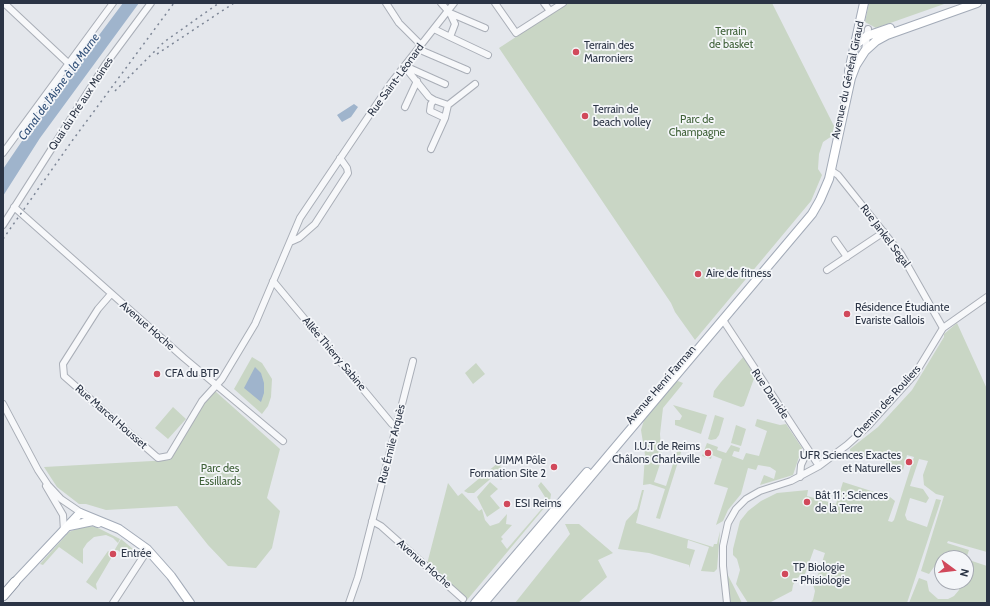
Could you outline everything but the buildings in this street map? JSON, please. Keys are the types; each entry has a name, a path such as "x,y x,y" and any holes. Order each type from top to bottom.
{"highway":[{"path":"3,589 15,582"},
{"path":"3,596 15,582"}],"main road":[{"name":"Avenue du Général Giraud","path":"831,158 864,3"},
{"path":"855,45 867,36 962,3"},
{"path":"864,52 876,41 887,35 977,3"},
{"name":"Avenue du Général Giraud","path":"831,174 851,78 856,65 864,52"},
{"name":"Avenue Henri Farman","path":"475,603 798,224 822,190 831,158"},
{"name":"Avenue Henri Farman","path":"484,603 812,214 820,200 831,174"},
{"path":"15,582 80,513 120,529 147,549 171,576 190,603"},
{"path":"66,528 93,521 123,537 145,554 167,578 184,603"}],"street":[{"path":"4,3 68,63"},
{"path":"3,153 113,3"},
{"name":"Quai du Pré aux Moines","path":"3,225 105,65 151,3"},
{"path":"386,3 399,23 420,47 467,70"},
{"path":"441,3 449,12 455,24 450,37"},
{"name":"Rue Saint-Léonard","path":"218,385 255,324 300,218 404,66 449,12 454,3"},
{"path":"494,3 516,33 563,3"},
{"path":"544,3 550,12"},
{"path":"449,12 485,28"},
{"path":"434,29 488,55"},
{"path":"855,45 864,52 868,29 858,33"},
{"path":"404,66 429,96 434,100 448,105"},
{"path":"404,66 446,84"},
{"path":"405,107 417,81"},
{"path":"431,149 445,118 448,105 475,84"},
{"path":"434,100 431,104 430,111 445,118"},
{"path":"290,242 299,238 315,224 348,173 347,168 340,158"},
{"name":"Rue Jankel Segal","path":"831,174 838,175 901,254 943,328"},
{"name":"Avenue Hoche","path":"14,207 111,294 283,441"},
{"path":"827,270 884,232"},
{"path":"835,240 847,257"},
{"name":"Allée Thierry Sabine","path":"273,281 392,424 396,426"},
{"name":"Rue Marcel Housset","path":"111,294 98,309 63,364 64,376 158,458 169,456 202,401 218,385"},
{"path":"943,328 987,297"},
{"name":"Rue Damide","path":"723,320 819,466"},
{"name":"Chemin des Rouliers","path":"727,603 723,566 723,546 725,533 733,515 742,503 752,495 767,488 800,477 819,466 868,426 915,374 943,328"},
{"name":"Rue Émile Arquès","path":"349,603 371,526 413,361"},
{"path":"3,404 53,500 61,512 66,528"},
{"path":"800,477 801,464 808,450"},
{"path":"38,470 48,485 61,499 93,521"},
{"path":"371,526 385,530"},
{"name":"Avenue Hoche","path":"371,526 385,530 463,599"},
{"path":"113,603 145,554"}],"green space":[{"name":"Parc de Champagne","path":"568,3 772,3 834,126 832,136 823,142 819,154 818,169 822,175 811,201 695,340 499,48"},
{"path":"869,3 947,3 876,28 865,22"},
{"name":"UFR Sciences Exactes et Naturelles","path":"957,323 987,389 987,552 948,541 947,543 969,550 934,550 934,567 929,574 921,571 944,496 936,494 924,485 923,475 928,461 919,459 910,486 923,489 929,498 926,503 910,498 905,515 907,520 927,527 936,499 941,500 907,603 810,603 813,600 815,591 813,584 817,578 825,553 814,549 805,574 797,578 793,585 792,591 769,603 748,603 736,584 740,570 737,559 733,555 733,549 740,521 748,511 761,501 777,493 808,490 807,496 836,504 843,482 890,497 895,501 888,521 892,522 894,520 914,457 907,455 903,470 894,467 888,461 878,457 861,457 860,459 851,456 850,449 878,427 912,390 944,337 944,334"},
{"path":"745,355 751,365 750,369 756,373 744,406 741,407 713,397 714,391"},
{"path":"252,357 262,363 272,379 271,397 268,406 262,414 234,389"},
{"path":"476,363 485,374 473,384 465,373"},
{"path":"678,381 683,383 663,408 660,434 662,458 654,482 666,486 679,445 683,446 660,519 656,518 665,489 650,484 643,485 645,455 641,430 644,420 674,383"},
{"name":"Parc des Essillards","path":"215,391 280,449 267,498 280,511 272,548 256,568 228,566 208,545 177,506 106,510 86,504 79,504 57,487 44,467 170,460 204,402"},
{"path":"673,405 707,415 701,434 675,425 675,420 680,420 682,416"},
{"path":"173,407 186,419 168,439 155,428"},
{"path":"715,415 724,418 719,435 716,439 711,440 708,439"},
{"path":"757,419 780,425 786,424 802,448 793,475 760,485 764,475 774,479 776,471 770,467 758,465 756,470 748,468 741,494 728,510 723,521 716,525 728,488 714,484 722,459 712,455 711,459 702,456 707,443 718,447 717,450 726,453 731,445 740,448 739,452 734,451 732,456 743,460 746,453 759,456 767,431 755,426"},
{"path":"736,425 746,429 741,446 731,443"},
{"path":"504,458 503,464 500,466 507,475 501,480 495,475 474,493 464,491"},
{"path":"490,482 498,489 490,496 500,508 487,517 477,497"},
{"path":"541,482 551,494 550,501 467,600 427,564 448,483 458,496 462,493 479,511 482,509 485,520 490,526 499,523 507,514 506,524 512,525 501,537 503,539 501,541 507,549 545,505 543,503 545,497 538,486"},
{"path":"642,490 644,490 636,523 713,547 714,544 717,544 720,531 717,569 714,572 701,571 709,547 688,540 687,548 695,550 689,568 689,565 649,553 618,549 626,521 637,509"},
{"path":"565,524 579,524 613,553 598,560 607,577 578,603 515,603 570,534"},
{"path":"88,526 96,527 120,539 118,543 113,538 106,535 94,537 83,549 83,564 59,547 43,565 40,564 69,532"},
{"path":"121,539 133,549 128,557 117,550 114,551"},
{"path":"108,551 113,555 96,584 97,590 86,582"},
{"path":"974,562 987,566 987,603 909,603 919,578 927,581 929,591 938,599 948,599 954,596 959,590 974,590"},
{"path":"723,566 733,585 742,603 727,603"}],"water":[{"path":"123,3 139,3 40,138 3,196 3,169 41,113"},
{"path":"354,104 358,107 351,117 342,122 337,115"},
{"path":"255,367 261,373 264,383 264,393 261,402 244,388"}],"railway":[{"path":"3,239 72,141 174,3"},
{"path":"115,91 164,42 219,3"},
{"path":"157,54 234,3"}],"place":[{"name":"Terrain des Marroniers","path":"576,52"},
{"name":"Terrain de beach volley","path":"585,116"},
{"name":"Aire de fitness","path":"698,274"},
{"name":"Résidence Étudiante Evariste Gallois","path":"847,314"},
{"name":"CFA du BTP","path":"157,374"},
{"name":"I.U.T de Reims Châlons Charleville","path":"708,453"},
{"name":"UFR Sciences Exactes et Naturelles","path":"909,462"},
{"name":"UIMM Pôle Formation Site 2","path":"554,467"},
{"name":"Bât 11 : Sciences de la Terre","path":"807,502"},
{"name":"ESI Reims","path":"507,504"},
{"name":"Entrée","path":"113,554"},
{"name":"TP Biologie - Phisiologie","path":"785,574"}],"park label":[{"name":"Terrain de basket","path":"731,38"}],"water label":[{"name":"Canal de l'Aisne à la Marne","path":"59,87"}]}
